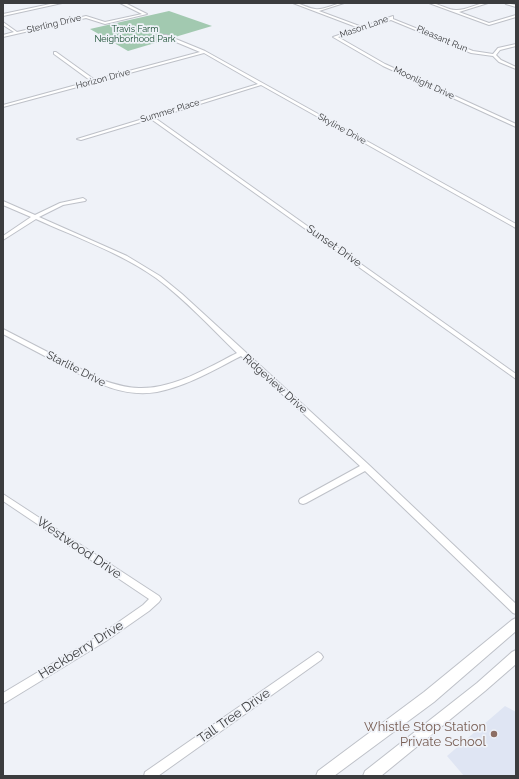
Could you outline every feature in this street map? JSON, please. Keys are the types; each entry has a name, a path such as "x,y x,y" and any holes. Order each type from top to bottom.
{"main road":[{"path":"323,776 429,697 516,624"},
{"path":"377,774 516,656"}],"street":[{"path":"37,3 43,7"},
{"path":"3,15 60,3"},
{"name":"Sterling Drive","path":"3,36 86,17 105,23 146,14 122,3"},
{"path":"294,3 361,28"},
{"path":"316,11 342,3"},
{"path":"431,3 489,24 516,16"},
{"path":"455,12 486,3"},
{"path":"508,3 516,6"},
{"name":"Mason Lane","path":"335,37 392,18"},
{"name":"Pleasant Run","path":"392,18 472,52 494,55"},
{"path":"3,23 17,33"},
{"name":"Skyline Drive","path":"165,36 204,52 516,226"},
{"name":"Moonlight Drive","path":"335,37 388,67 516,126"},
{"path":"516,45 498,49 494,55 500,62 516,68"},
{"name":"Horizon Drive","path":"3,106 204,52"},
{"path":"55,53 94,81"},
{"name":"Summer Place","path":"80,139 261,84"},
{"name":"Sunset Drive","path":"151,117 516,377"},
{"path":"3,238 35,218 67,202 83,200"},
{"name":"Ridgeview Drive","path":"3,203 125,257 145,268 180,295 366,467 516,610"},
{"name":"Starlite Drive","path":"3,331 100,382 112,387 131,391 150,391 168,388 242,353"},
{"path":"304,501 366,467"},
{"name":"Westwood Drive","path":"3,497 156,599"},
{"name":"Hackberry Drive","path":"3,699 103,638 146,608 156,599"},
{"name":"Tall Tree Drive","path":"149,776 318,657"}],"shaded area":[{"name":"Whistle Stop Station Private School","path":"505,706 516,712 516,776 464,776 447,756"}],"green space":[{"name":"Travis Farm Neighborhood Park","path":"169,11 212,26 128,51 90,29"}],"place":[{"name":"Whistle Stop Station Private School","path":"494,734"}]}
